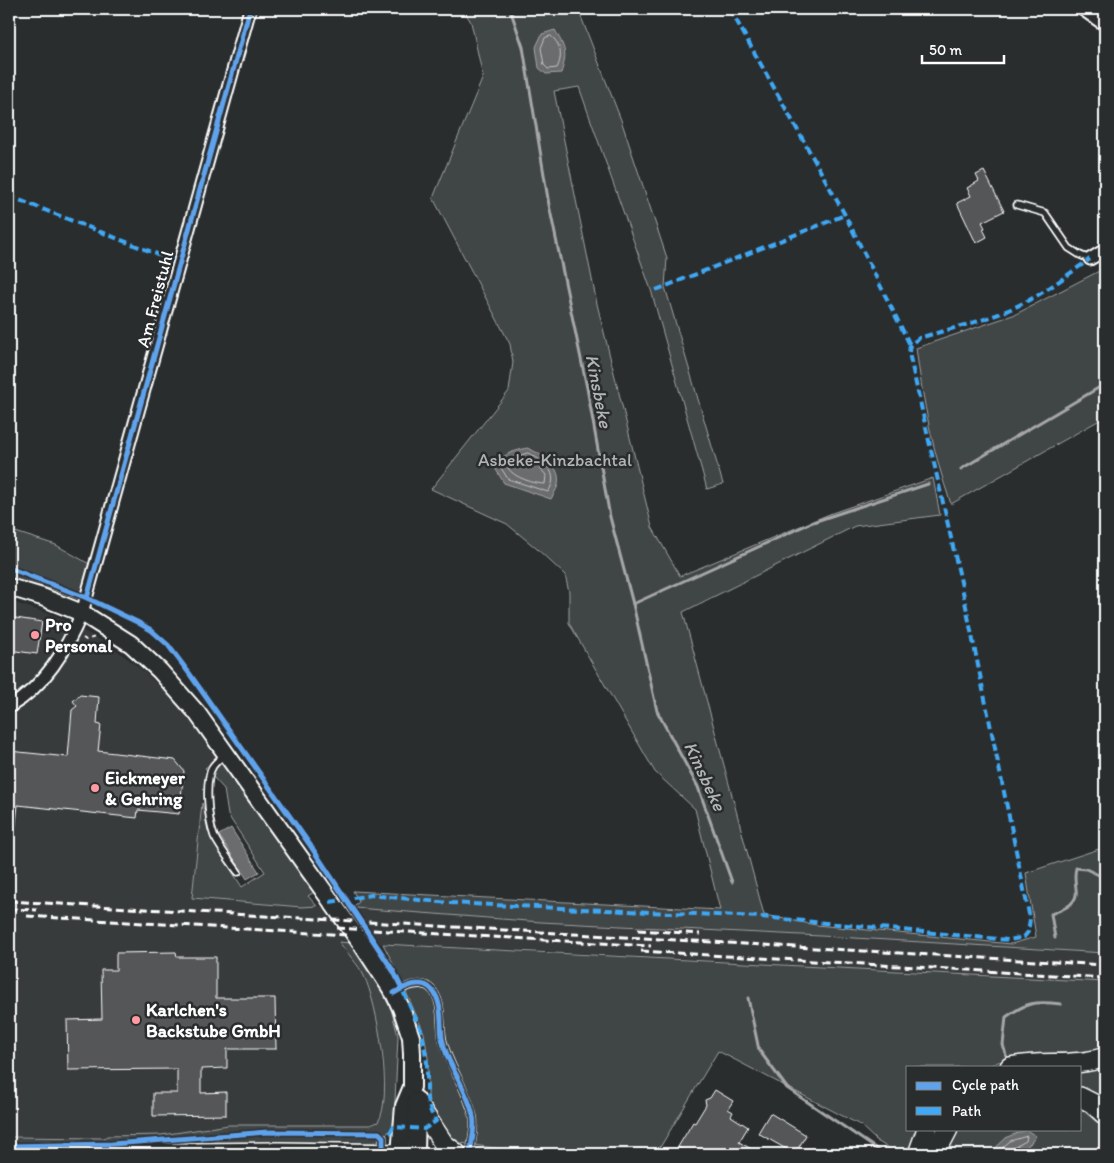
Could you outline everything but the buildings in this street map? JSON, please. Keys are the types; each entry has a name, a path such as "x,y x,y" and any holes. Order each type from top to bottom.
{"main road":[{"path":"9,587 42,597 82,614 130,644 160,671 197,713 363,946 394,993 411,1037 415,1095 416,1154"},
{"path":"1012,1066 1095,1061 1105,1057"},
{"path":"101,1154 279,1152 383,1148 401,1154 404,1106 415,1095"},
{"path":"415,1095 444,1144 457,1154"},
{"path":"1082,1098 1092,1103 1105,1115"},
{"path":"918,1154 927,1130"},
{"path":"935,1154 947,1130"}],"street":[{"name":"Am Freistuhl","path":"9,707 46,676 60,657 82,614 250,9"},
{"path":"1082,9 1105,25"},
{"path":"1090,259 1105,250"}],"lane":[{"path":"1017,204 1045,213 1069,248 1090,259"},
{"path":"226,754 213,766 208,783 208,801 211,824 215,836 238,872"},
{"path":"394,993 409,986 421,984 432,989 436,995 439,1004 442,1038 446,1052 473,1116 470,1154"}],"shaded area":[{"path":"9,601 53,615 110,645 145,672 175,702 190,719 218,758 205,768 192,898 302,907 364,908 541,922 1105,953 1105,982 340,942 364,976 375,1007 385,1101 378,1122 370,1125 229,1125 161,1135 107,1136 104,1138 9,1137"}],"green space":[{"name":"Asbeke-Kinzbachtal","path":"463,9 578,9 621,120 667,258 665,287 723,484 707,489 651,290 579,87 554,91 597,304 652,527 680,576 832,513 933,478 940,515 855,526 683,612 764,915 816,925 1011,944 1036,937 1026,873 1105,847 1105,953 541,922 355,908 355,905 359,902 353,891 720,910 695,809 655,772 569,623 569,592 565,575 507,524 431,489 509,391 513,362 510,344 433,198 483,77 471,22"},
{"path":"1105,268 1105,417 951,504 929,427 916,348 1016,314"},
{"path":"9,530 56,545 91,565 81,600 54,590 9,578"},
{"path":"218,758 314,892 308,896 317,906 302,907 192,898 202,803 211,839 242,887 265,872 228,815 224,789 205,768"},
{"path":"339,942 351,943 371,972 391,1009 398,1036 394,1122 389,1132 378,1141 374,1143 280,1142 172,1148 9,1149 9,1126 10,1137 104,1138 107,1136 161,1135 229,1125 370,1125 378,1122 383,1110 384,1072 374,1006 364,976"},
{"path":"383,944 1105,982 1105,1050 998,1062 988,1066 906,1066 906,1130 920,1130 911,1154 889,1154 890,1149 877,1141 860,1125 718,1051 656,1154 534,1154 461,1143 450,1137 431,1110 428,1099 428,1058 424,1033"},
{"path":"1105,1064 1105,1106 1082,1090 1082,1069"},
{"path":"1082,1110 1105,1129 1105,1154 1010,1154 1030,1144 1035,1136 991,1151 989,1154 945,1154 958,1130 1082,1130"}],"water":[{"path":"555,30 563,46 564,60 561,73 546,74 539,68 536,47 542,34"},
{"path":"527,448 544,457 557,472 558,485 551,499 504,483 495,468 504,456"},
{"path":"231,828 259,872 247,879 219,835"},
{"path":"1026,1130 1036,1136 1021,1150 989,1154 1007,1137"}],"waterway":[{"name":"Kinsbeke","path":"510,9 523,47 549,205 587,388 610,517 633,604 657,711 698,787 732,882"},
{"path":"961,469 1105,384"},
{"path":"633,604 813,522 928,484"},
{"path":"1055,938 1051,914 1073,902 1076,894 1076,868 1086,869 1105,878"},
{"name":"Kinsbeke","path":"748,998 759,1050 787,1088 884,1154"},
{"path":"1008,1062 1003,1045 1006,1017 1020,1008 1032,1004 1061,1004"}],"railway":[{"path":"9,901 1105,965"},
{"path":"9,909 37,910"},
{"path":"27,916 346,935"},
{"path":"337,928 651,946"},
{"path":"638,930 700,934"},
{"path":"641,951 1105,978"}],"marked path":[{"path":"730,9 845,215 910,345"},
{"path":"9,196 180,263"},
{"path":"656,290 845,215"},
{"path":"330,902 371,895 449,903 761,917 1009,940 1024,937 1028,932 1030,919 961,582 909,353 910,345 919,338 975,322 1016,307 1045,291 1090,259"},
{"path":"380,1134 383,1137 390,1133 393,1127 424,1129 436,1121 427,1099 427,1063 422,1032 400,985"}],"cycle path":[{"path":"87,598 250,9"},
{"path":"9,568 87,598 137,622 151,630 168,645 310,845 394,972 402,989"},
{"path":"394,993 408,986 418,984 428,986 436,995 442,1038 448,1058 467,1096 473,1116 474,1130 470,1154"},
{"path":"9,1146 112,1144 267,1132 379,1133 383,1137 383,1154"}],"place":[{"name":"Pro Personal","path":"35,635"},
{"name":"Eickmeyer & Gehring","path":"95,788"},
{"name":"Karlchen's Backstube GmbH","path":"136,1020"}]}
